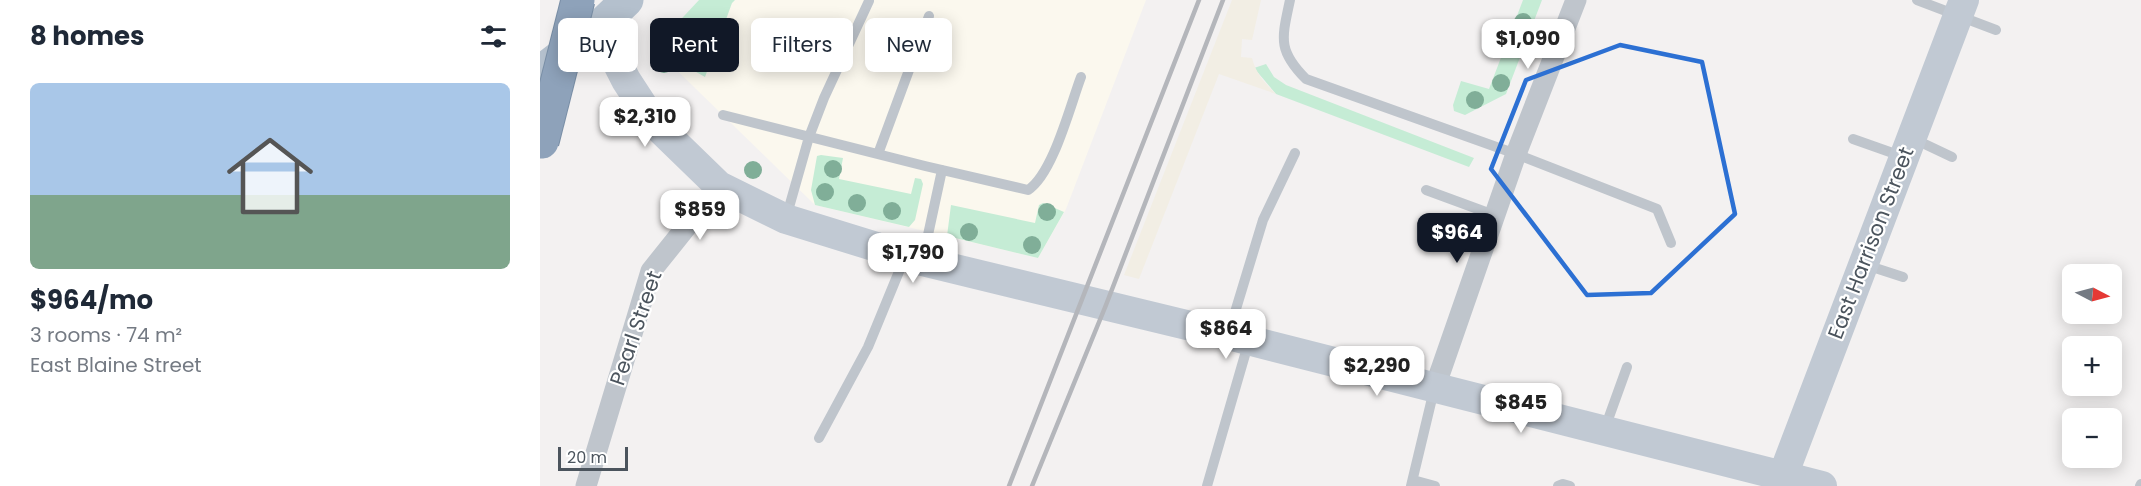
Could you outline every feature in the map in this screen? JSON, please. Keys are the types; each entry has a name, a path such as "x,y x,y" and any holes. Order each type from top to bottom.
{"highway":[{"path":"542,142 578,0"}],"main road":[{"path":"608,18 627,0"},
{"path":"540,72 558,58"}],"street":[{"path":"1435,387 1516,154 1576,0"},
{"name":"East Harrison Street","path":"1781,482 1961,8"},
{"path":"622,72 654,123 719,186 786,219 913,259 1435,387 1604,431 1781,482 1822,486"},
{"name":"Pearl Street","path":"586,486 651,271 719,186"}],"lane":[{"path":"786,219 809,137 824,98 869,0"},
{"path":"1290,0 1283,35 1285,49 1294,67 1306,79 1516,154 1657,209 1671,243"},
{"path":"1917,0 1961,8 1996,30"},
{"path":"878,154 929,16"},
{"path":"723,115 1028,190 1035,185 1048,166 1081,77"},
{"path":"1853,139 1952,157"},
{"path":"1207,486 1263,220 1295,153"},
{"path":"819,438 913,259 942,170"},
{"path":"1426,190 1494,215"},
{"path":"1863,264 1903,277"},
{"path":"1604,431 1627,367"},
{"path":"1435,387 1412,483 1435,486"},
{"path":"1558,486 1563,484 1570,486"}],"highlighted area":[{"path":"1620,45 1702,62 1735,214 1651,293 1587,295 1491,169 1526,80"}],"shaded area":[{"path":"699,0 1146,0 1066,209 1038,258 815,205 679,72 739,72 739,18 682,18"}],"green space":[{"path":"699,0 735,0 727,18 682,18"},
{"path":"1523,0 1542,0 1506,94 1465,115 1454,111 1453,105 1461,81 1489,89"},
{"path":"1266,64 1274,77 1286,85 1474,158 1469,167 1276,94 1254,68"},
{"path":"696,72 707,72 705,77"},
{"path":"817,156 843,158 839,179 911,194 915,178 921,179 923,184 915,220 909,227 815,205 811,190"},
{"path":"1043,203 1064,212 1038,258 947,236 951,205 1035,223 1039,205"}],"sand":[{"path":"1232,0 1261,0 1252,40 1242,39 1241,57 1252,58 1258,74 1276,94 1219,74 1139,279 1124,275"}],"railway":[{"path":"1009,486 1199,0"},
{"path":"1032,486 1106,305 1223,0"}]}
